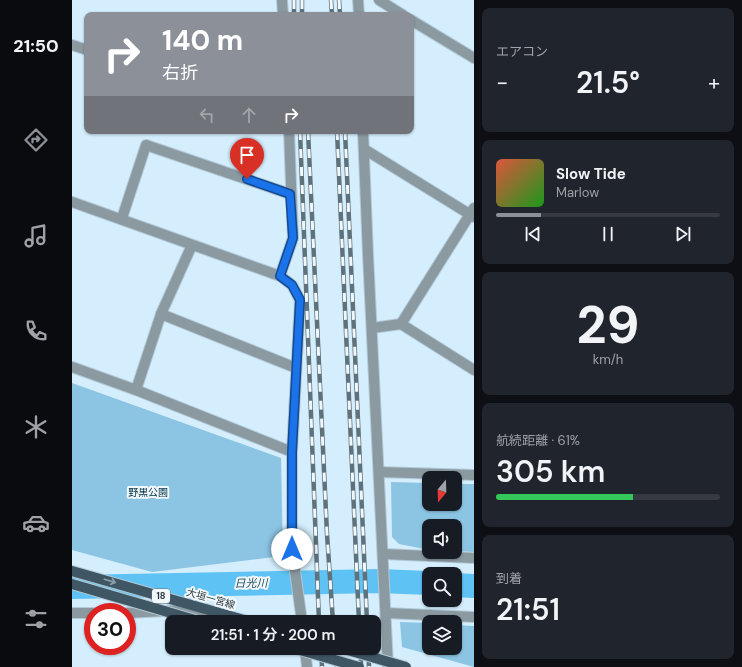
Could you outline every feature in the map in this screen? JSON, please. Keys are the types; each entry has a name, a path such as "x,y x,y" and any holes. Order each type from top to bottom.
{"main road":[{"name":"大垣一宮線","path":"72,571 226,615"},
{"name":"18","path":"72,584 178,615"},
{"path":"317,655 359,667"},
{"path":"365,655 406,667"}],"street":[{"path":"282,0 283,12"},
{"path":"358,0 359,12"},
{"path":"379,0 398,12"},
{"path":"414,22 474,58"},
{"path":"72,44 84,49"},
{"path":"280,276 293,238 290,194 289,134"},
{"path":"363,134 388,667"},
{"path":"122,218 146,145 290,194"},
{"path":"364,149 473,213 401,324"},
{"path":"72,202 122,218 280,276 292,285 300,300 292,452 292,549 301,615"},
{"path":"136,390 161,314 192,244"},
{"path":"161,314 296,368"},
{"path":"372,328 401,324 474,370"},
{"path":"72,367 136,390 292,452"},
{"path":"379,472 474,475"},
{"path":"383,556 474,558"},
{"path":"136,613 182,610 205,615"},
{"path":"386,610 474,616"},
{"path":"72,613 84,613"},
{"path":"306,655 307,667"}],"green space":[{"name":"野黒公園","path":"72,383 281,458 283,556 152,572 72,550"},
{"path":"391,482 422,483 422,511 462,511 462,484 474,484 474,552 462,551 462,519 422,519 422,549 399,544 392,537"},
{"path":"400,622 422,623 422,653 402,647"},
{"path":"462,625 474,626 474,667 431,655 462,655"}],"waterway":[{"name":"日光川","path":"72,587 379,581 422,583"},
{"name":"日光川","path":"462,585 474,586"}],"railway":[{"path":"294,0 294,12"},
{"path":"302,0 302,12"},
{"path":"331,0 332,12"},
{"path":"339,0 340,12"},
{"path":"300,134 319,615"},
{"path":"308,134 327,534 333,615"},
{"path":"337,134 359,615"},
{"path":"345,134 367,615"},
{"path":"321,655 322,667"},
{"path":"336,655 337,667"},
{"path":"361,655 361,667"},
{"path":"368,655 369,667"}],"route":[{"path":"247,179 290,194 293,238 280,276 292,285 300,300 292,452 292,549"}]}
